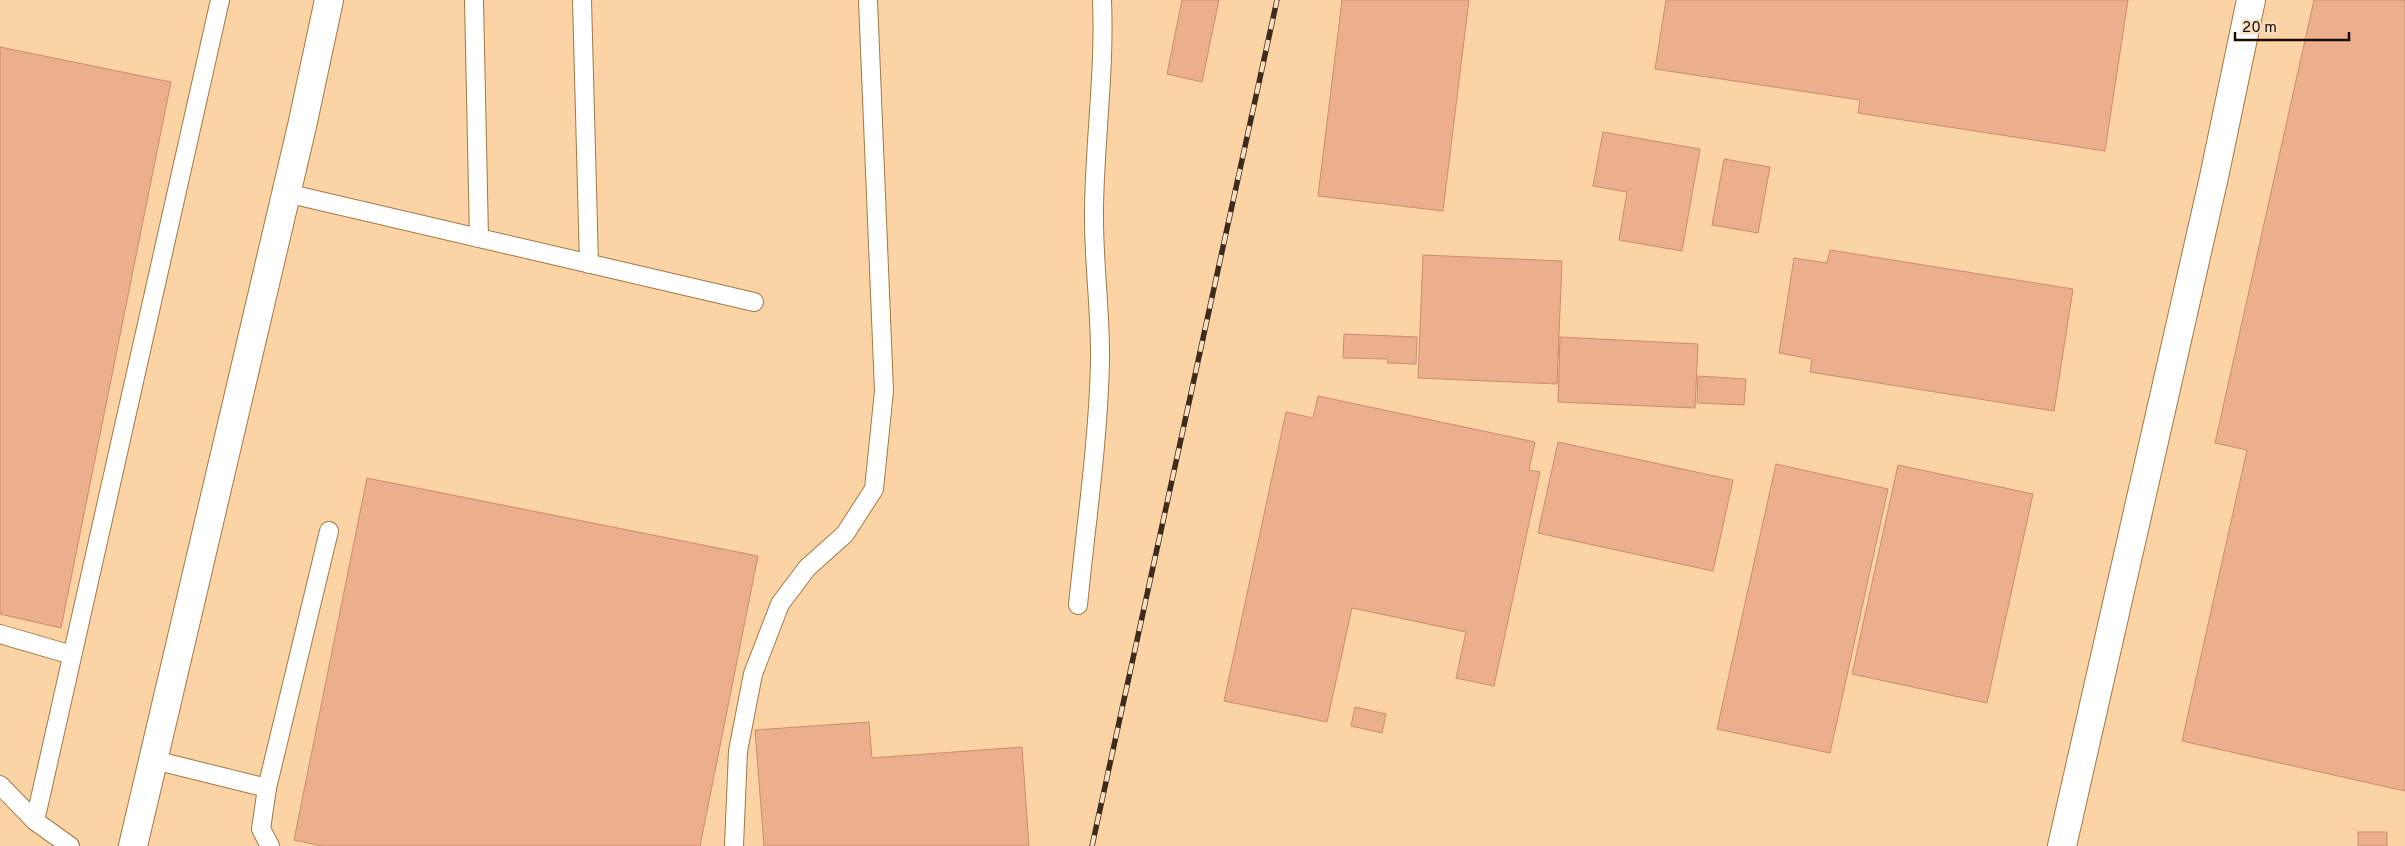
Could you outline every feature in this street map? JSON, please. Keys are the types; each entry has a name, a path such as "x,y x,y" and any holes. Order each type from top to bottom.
{"street":[{"path":"133,846 286,193 329,0"},
{"path":"2062,846 2214,177 2251,0"}],"lane":[{"path":"35,821 220,0"},
{"path":"474,0 480,238"},
{"path":"582,0 589,264"},
{"path":"734,846 738,751 753,674 780,604 806,568 845,534 874,489 884,391 868,0"},
{"path":"1078,605 1096,437 1100,361 1093,236 1095,153 1104,33 1102,0"},
{"path":"286,193 754,302"},
{"path":"270,846 261,829 268,788 329,531"},
{"path":"0,634 72,655"},
{"path":"154,760 268,788"},
{"path":"0,785 35,821 70,846"}],"shaded area":[{"path":"0,0 2405,0 2405,846 0,846"}],"building":[{"path":"1182,0 1219,0 1202,82 1167,74"},
{"path":"1342,0 1469,0 1443,211 1318,196"},
{"path":"1666,0 2128,0 2105,151 1858,113 1860,100 1655,69"},
{"path":"2314,0 2405,0 2405,791 2182,741 2247,450 2215,443"},
{"path":"0,47 171,82 61,628 0,614"},
{"path":"1603,132 1700,149 1682,251 1619,240 1627,192 1593,186"},
{"path":"1724,159 1770,167 1758,233 1712,225"},
{"path":"1830,250 2073,289 2054,411 1810,372 1812,359 1779,353 1794,258 1827,263"},
{"path":"1423,255 1562,261 1557,384 1418,378"},
{"path":"1344,334 1417,337 1416,364 1387,363 1388,359 1343,358"},
{"path":"1560,337 1698,344 1695,408 1558,402"},
{"path":"1698,376 1746,379 1744,405 1697,403"},
{"path":"1318,396 1535,442 1529,470 1540,472 1494,686 1456,678 1466,632 1352,608 1327,722 1224,701 1286,412 1313,418"},
{"path":"1558,442 1733,480 1713,571 1538,533"},
{"path":"1776,464 1888,489 1830,753 1717,729"},
{"path":"1898,465 2033,494 1987,703 1852,674"},
{"path":"367,478 758,556 700,846 322,846 294,840"},
{"path":"1355,707 1386,714 1382,733 1351,726"},
{"path":"869,722 872,758 1022,747 1029,846 764,846 755,730"},
{"path":"2358,832 2387,832 2387,846 2358,846"}],"railway":[{"path":"1092,846 1277,0"}]}
